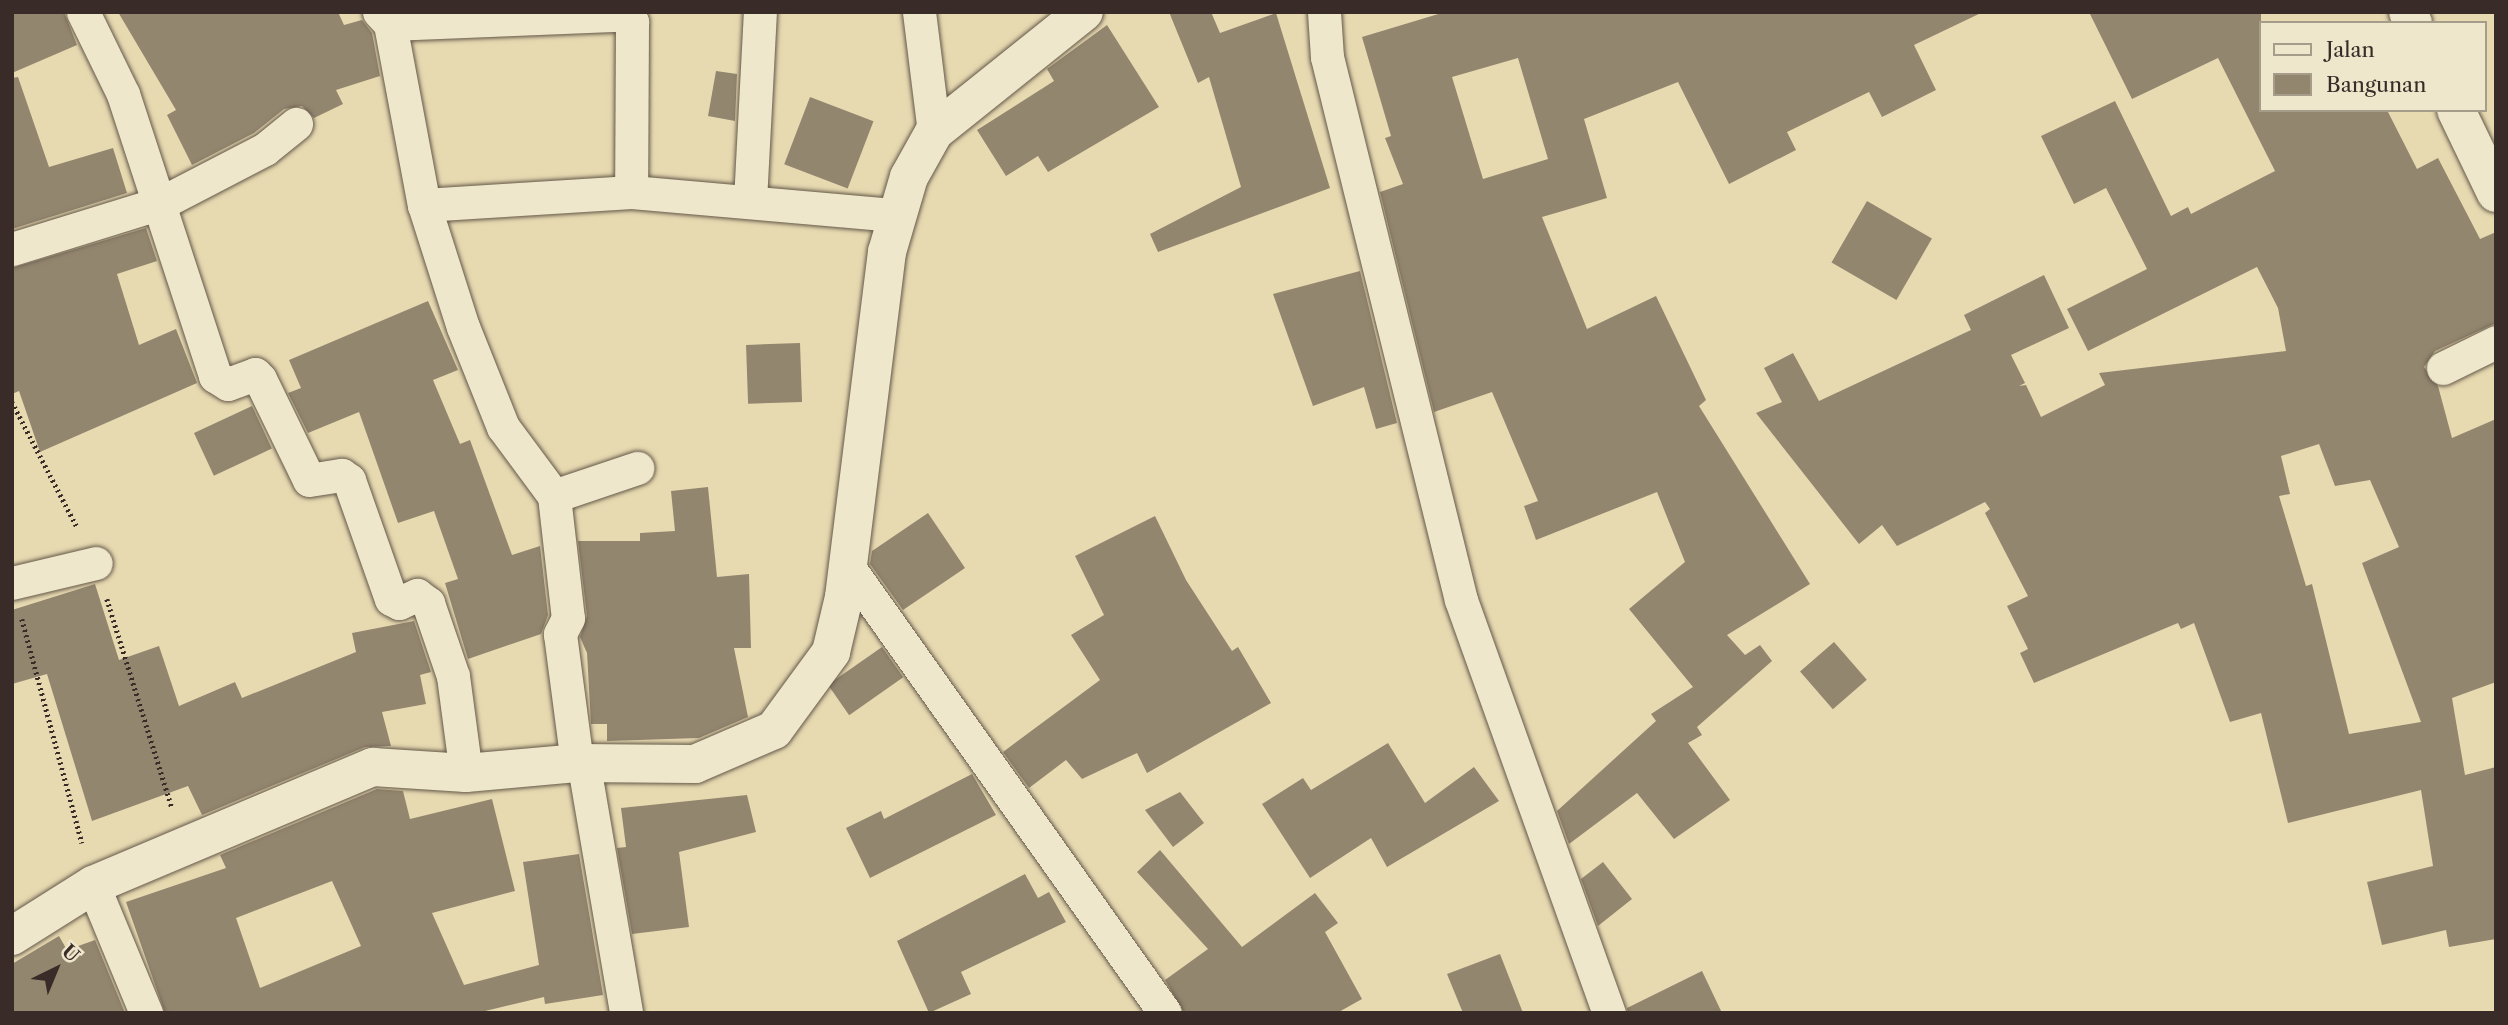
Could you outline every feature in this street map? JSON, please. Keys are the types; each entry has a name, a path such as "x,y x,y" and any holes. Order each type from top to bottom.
{"street":[{"path":"83,12 109,58 161,203 215,376 228,384 255,374 260,379 309,480 342,475 349,480 391,599 399,603 417,595 428,603 453,676 466,773"},
{"path":"750,201 760,12"},
{"path":"919,12 934,132"},
{"path":"12,936 93,885 373,767 466,773 581,764 695,764 774,730 831,652 847,565 896,215 934,132 1084,12"},
{"path":"1324,12 1327,57 1461,600 1609,1013"},
{"path":"626,1013 560,635 568,618 554,496 503,426 424,205 385,18 610,15 632,22 631,192"},
{"path":"2457,112 2496,192"},
{"path":"12,250 161,203 265,149 296,124"},
{"path":"424,205 631,192 896,215"},
{"path":"2443,368 2496,342"},
{"path":"554,496 637,468"},
{"path":"16,597 96,564"},
{"path":"847,565 1157,1011"},
{"path":"93,885 146,1013"}],"path":[{"path":"12,402 96,564 184,846"},
{"path":"16,597 93,885"}],"building":[{"path":"12,12 64,12 77,45 12,73"},
{"path":"118,12 338,12 344,25 362,20 372,33 380,76 336,90 343,104 314,118 302,106 284,109 254,133 192,165 167,115 176,110"},
{"path":"1169,12 1211,12 1220,33 1276,13 1330,188 1158,252 1150,234 1241,187 1209,77 1198,83"},
{"path":"1445,12 1983,12 1914,45 1936,90 1882,117 1869,92 1787,132 1796,150 1729,184 1678,82 1584,119 1607,198 1542,217 1587,329 1656,296 1706,400 1699,406 1810,584 1727,635 1745,655 1760,645 1772,661 1697,727 1702,735 1688,743 1730,800 1674,839 1637,793 1569,844 1557,811 1656,721 1651,714 1693,687 1629,609 1685,562 1657,492 1536,540 1524,506 1538,501 1492,392 1434,412 1380,192 1403,184 1385,138 1391,136 1362,37","holes":["1518,58 1548,159 1483,179 1452,77"]},
{"path":"2089,12 2261,12 2260,112 2388,112 2417,169 2438,158 2480,239 2496,232 2496,323 2435,351 2424,367 2438,386 2452,438 2496,419 2496,682 2452,698 2465,775 2496,767 2496,939 2449,947 2446,930 2382,945 2367,882 2433,866 2421,790 2288,823 2261,713 2230,722 2194,623 2181,629 2178,623 2034,683 2020,653 2028,649 2007,606 2028,596 1985,513 1990,509 1985,502 1897,546 1882,525 1859,544 1756,413 1782,402 1764,368 1793,353 1819,401 1971,330 1964,315 2044,275 2069,328 2011,355 2025,383 2019,386 2026,385 2041,417 2105,385 2099,373 2286,351 2278,308 2257,267 2088,351 2067,309 2147,269 2106,188 2074,204 2041,136 2115,101 2171,216 2188,207 2191,214 2275,171 2218,58 2132,99","holes":["2319,444 2335,486 2370,480 2399,547 2362,563 2421,722 2349,734 2312,584 2306,586 2279,496 2290,494 2281,456"]},
{"path":"1107,25 1159,107 1048,172 1038,156 1006,176 977,130 1054,81 1047,69"},
{"path":"716,71 737,74 735,121 708,116"},
{"path":"18,77 49,167 113,148 127,193 12,229 12,78"},
{"path":"810,97 873,121 848,189 784,164"},
{"path":"1867,201 1932,238 1896,300 1832,262"},
{"path":"146,228 157,261 117,274 139,345 176,329 197,383 40,452 19,391 12,394 12,268"},
{"path":"1360,271 1397,423 1376,429 1364,387 1313,406 1273,294"},
{"path":"428,301 458,370 433,380 460,444 470,440 512,555 540,546 548,615 541,634 468,659 445,583 458,579 434,511 398,523 359,412 308,433 288,393 301,388 289,360"},
{"path":"800,343 802,402 748,404 746,345"},
{"path":"252,406 272,449 214,476 194,433"},
{"path":"708,487 717,577 749,574 751,648 734,648 748,717 699,738 607,741 607,724 591,724 587,653 580,637 587,616 578,541 640,541 640,533 675,531 671,491"},
{"path":"928,513 965,568 903,610 870,564 872,551"},
{"path":"1155,516 1186,580 1232,651 1238,647 1271,703 1147,773 1137,753 1082,779 1066,760 1029,788 1003,752 1100,680 1071,635 1104,615 1075,556"},
{"path":"95,584 119,660 159,646 179,706 235,682 242,698 356,652 352,633 414,621 431,672 420,675 426,704 382,712 391,746 365,747 202,815 188,786 92,821 47,674 12,684 12,610"},
{"path":"1834,642 1867,680 1833,709 1800,672"},
{"path":"882,647 903,677 849,715 828,685"},
{"path":"1388,743 1425,803 1474,767 1499,801 1387,867 1371,838 1310,878 1262,804 1303,778 1311,790"},
{"path":"972,774 996,815 870,878 846,828 881,811 884,819"},
{"path":"377,789 403,791 410,819 492,799 515,891 432,913 464,985 539,965 523,862 579,854 603,995 545,1004 544,997 477,1013 165,1013 126,902 226,868 220,855","holes":["332,881 361,946 260,988 236,918"]},
{"path":"1180,792 1204,823 1173,847 1145,810"},
{"path":"747,795 756,832 679,852 689,927 632,934 617,848 626,847 621,808"},
{"path":"1160,850 1242,947 1315,893 1338,923 1325,932 1362,999 1337,1013 1184,1013 1165,980 1208,949 1137,872"},
{"path":"1603,862 1632,899 1598,926 1581,879"},
{"path":"1025,874 1038,898 1049,892 1066,922 961,972 971,994 929,1013 897,941"},
{"path":"59,936 67,950 95,940 125,1013 12,1013 12,964"},
{"path":"1500,954 1523,1013 1463,1013 1447,974"},
{"path":"1702,971 1722,1013 1628,1013 1627,1008"}]}
